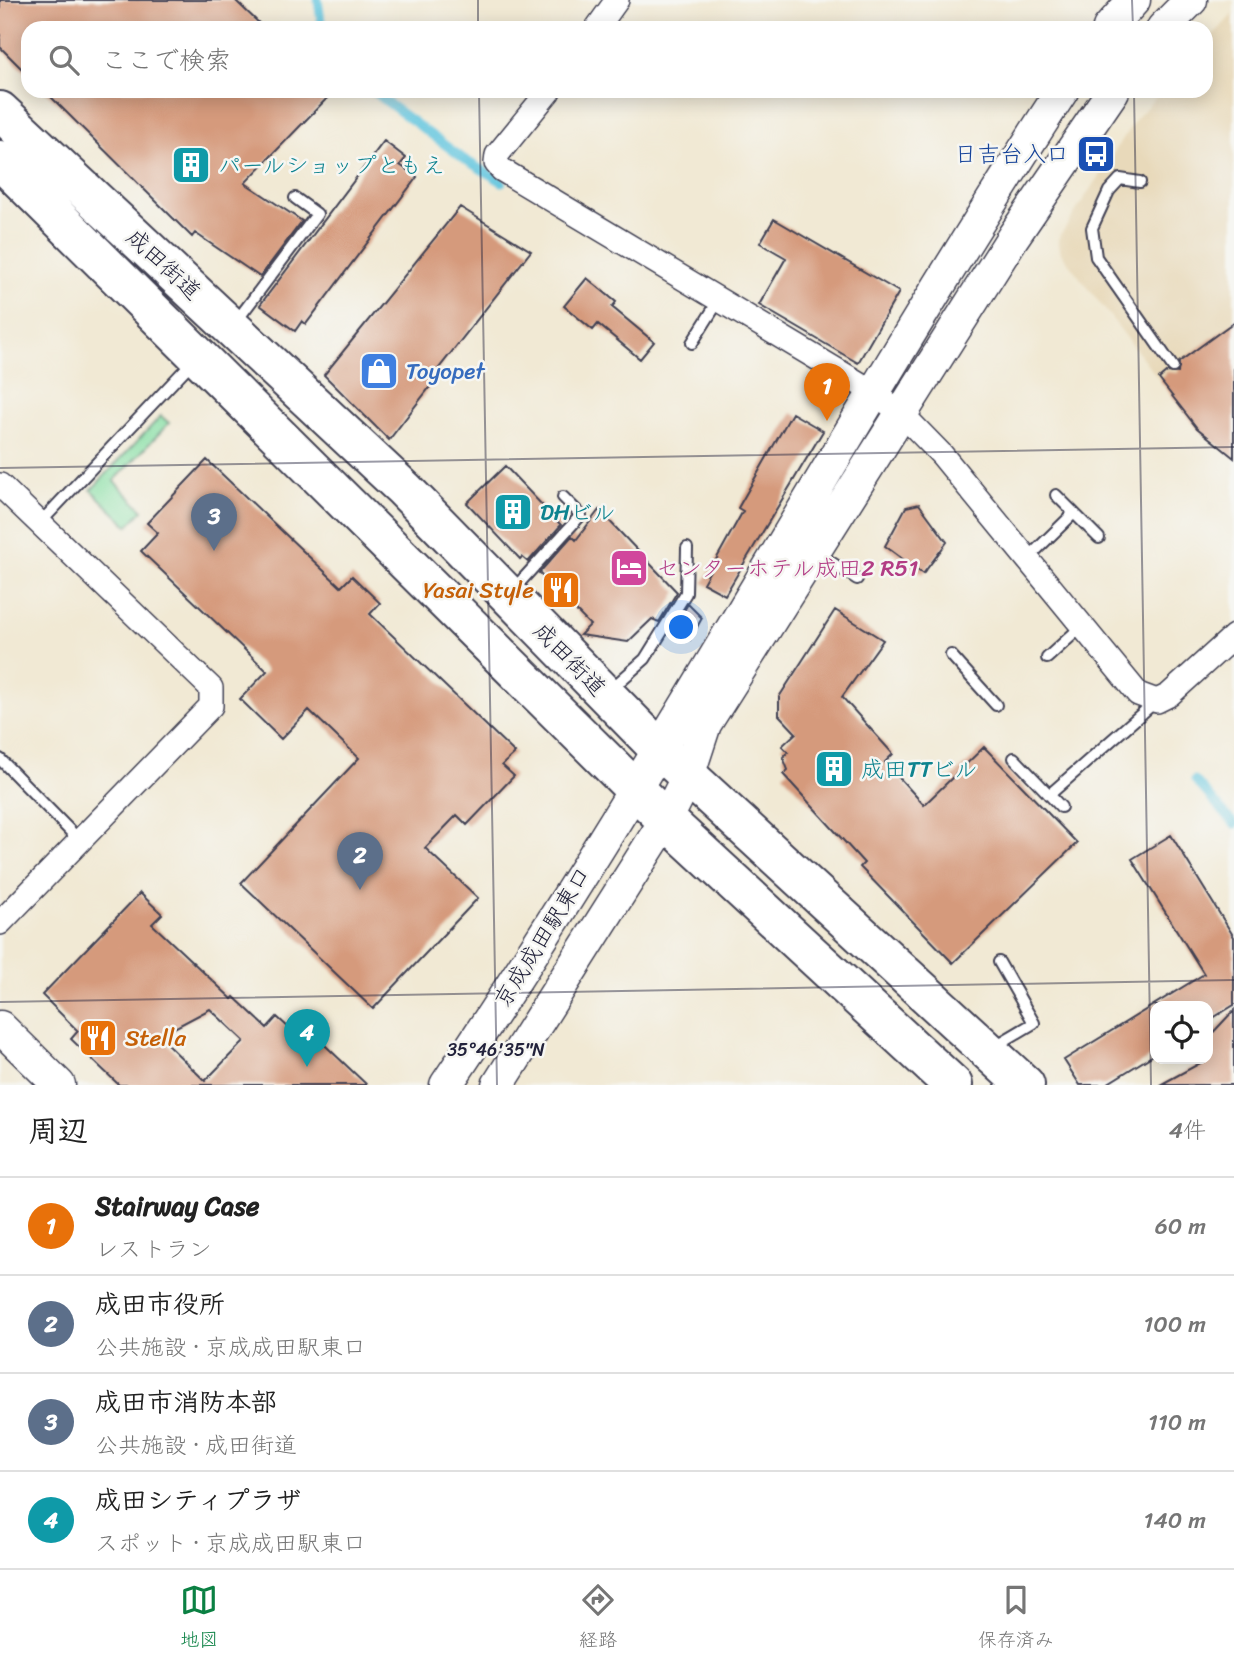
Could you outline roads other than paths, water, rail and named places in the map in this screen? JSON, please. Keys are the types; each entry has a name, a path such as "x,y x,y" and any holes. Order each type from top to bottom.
{"highway":[{"name":"成田街道","path":"0,111 404,489 660,750 1025,1085"},
{"name":"成田街道","path":"0,160 199,354 666,820 953,1085"}],"street":[{"path":"602,21 617,0"},
{"path":"1116,21 1134,0"},
{"path":"1170,21 1191,0"},
{"path":"543,98 496,155 496,163 502,170 875,393 903,415 942,455 1005,545 1027,559 1081,627 1124,667 1139,694 1157,701 1169,695 1234,636"},
{"name":"京成成田駅東口","path":"446,1085 660,750 996,192 1057,98"},
{"name":"京成成田駅東口","path":"498,1085 666,820 688,776 705,724 903,415 1013,237 1108,98"},
{"path":"0,485 211,688 211,706 0,923"},
{"path":"0,1027 59,1085"}],"lane":[{"path":"1140,182 1120,179 1108,191 1092,228 1096,257 1173,367"},
{"path":"232,328 317,214 295,198"},
{"path":"692,343 719,300"},
{"path":"39,524 199,354"},
{"path":"1056,495 1099,538"},
{"path":"508,595 582,515 563,497"},
{"path":"1027,559 1074,513"},
{"path":"605,695 645,659 687,593 687,548"},
{"path":"814,552 857,579"},
{"path":"1047,658 1081,627"},
{"path":"951,655 996,705"},
{"path":"1049,795 1157,701"},
{"path":"1014,758 1061,807"},
{"path":"0,759 79,840"},
{"path":"987,1050 1034,1023 999,962"}],"waterway":[{"path":"318,0 321,21"},
{"path":"381,98 464,159 502,182"},
{"path":"1195,780 1234,824"}],"place":[{"name":"日吉台入口","path":"1096,154"},
{"name":"パールショップともえ","path":"191,165"},
{"name":"Toyopet","path":"379,371"},
{"name":"Stairway Case","path":"827,421"},
{"name":"DHビル","path":"513,512"},
{"name":"成田市消防本部","path":"214,551"},
{"name":"センターホテル成田2 R51","path":"629,568"},
{"name":"Yasai Style","path":"561,590"},
{"name":"成田TTビル","path":"834,769"},
{"name":"成田市役所","path":"360,890"},
{"name":"Stella","path":"98,1038"},
{"name":"成田シティプラザ","path":"307,1067"}]}
